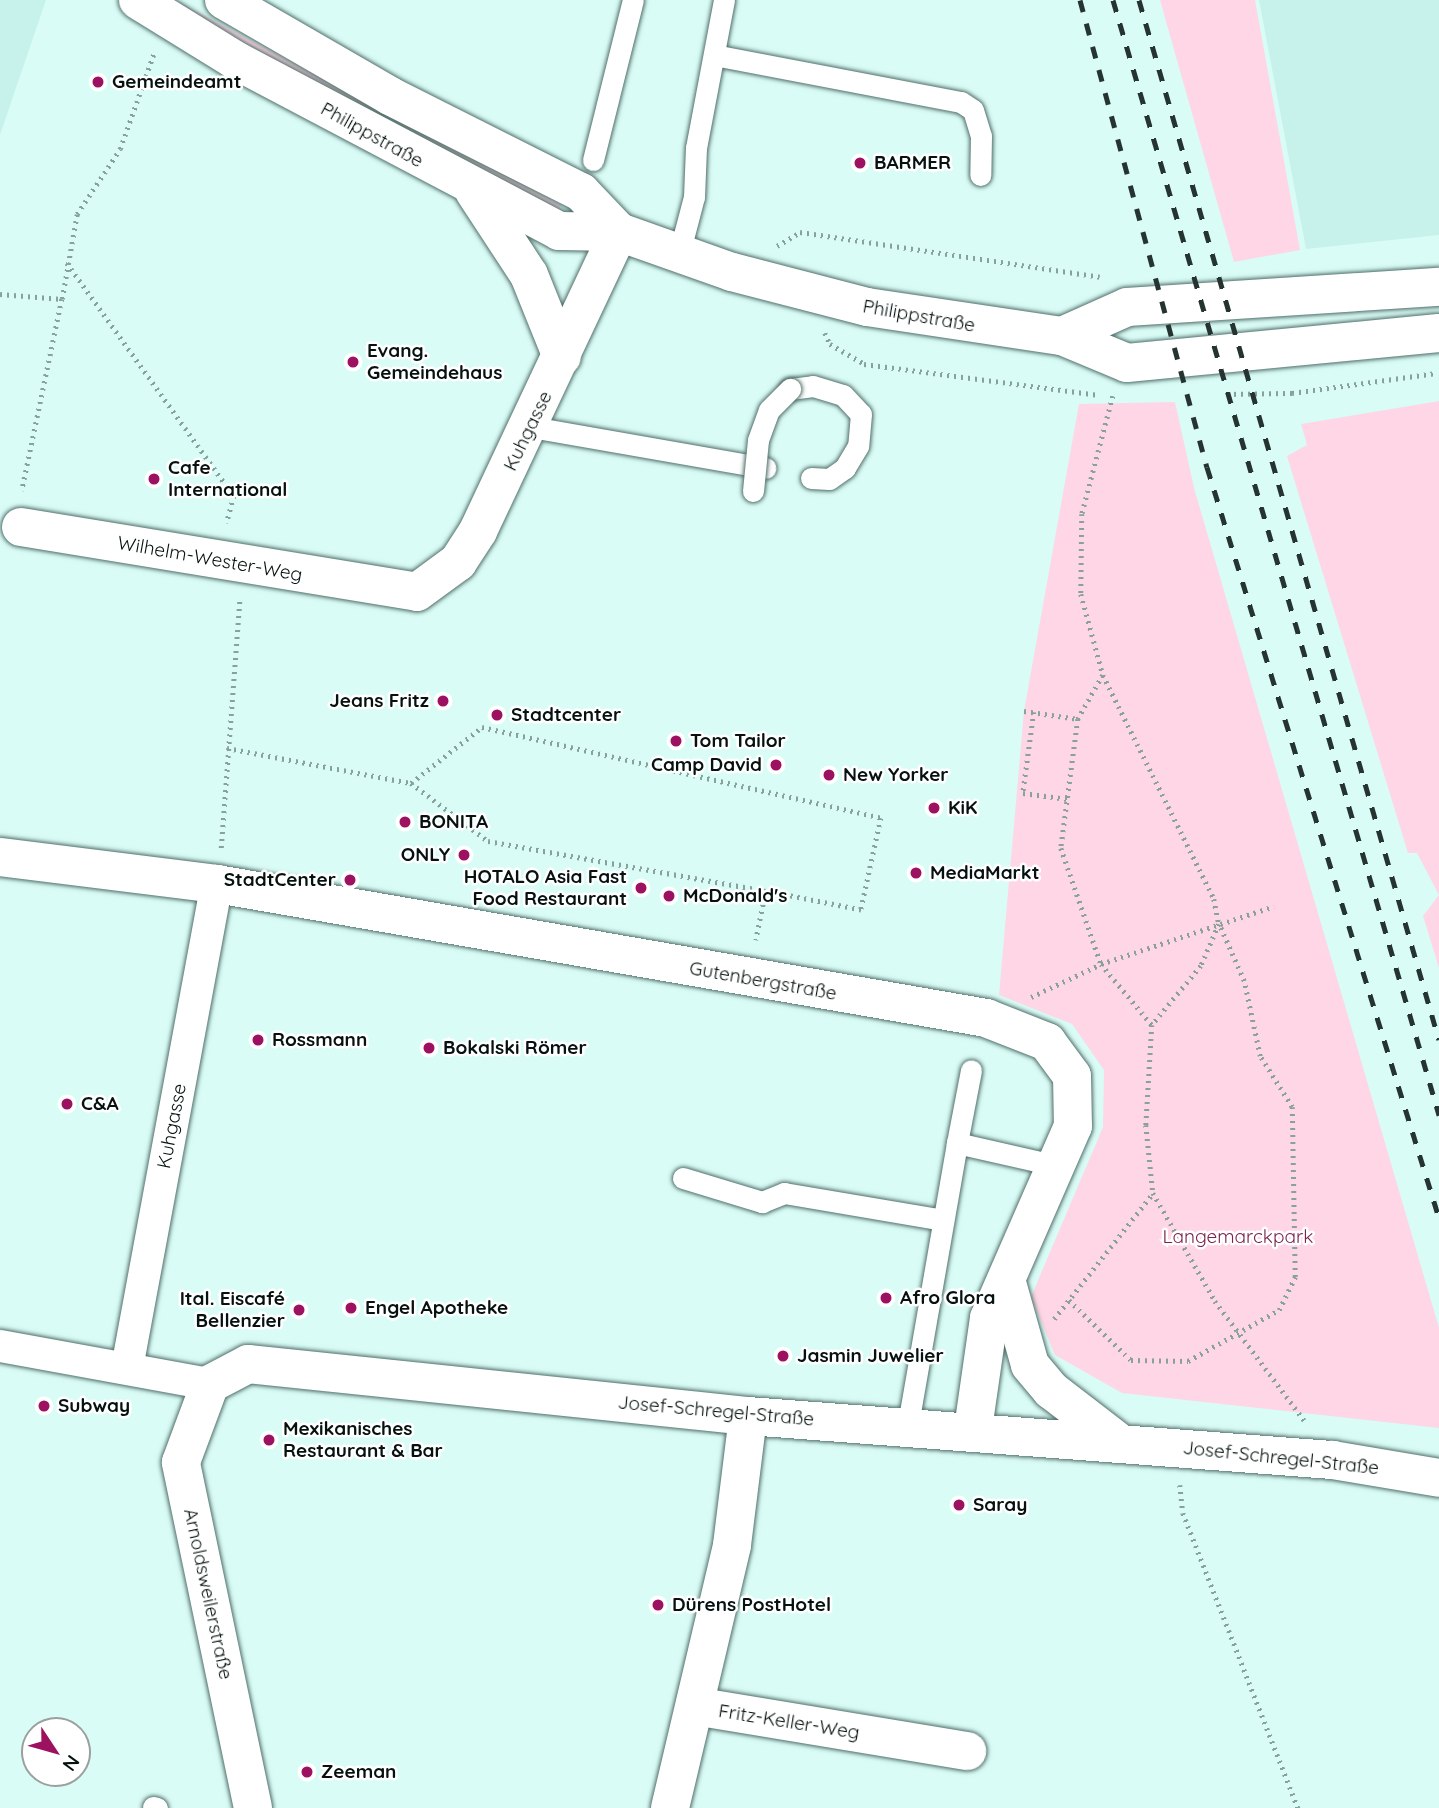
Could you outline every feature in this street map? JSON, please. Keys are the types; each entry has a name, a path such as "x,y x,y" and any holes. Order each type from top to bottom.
{"street":[{"name":"Philippstraße","path":"224,0 390,96 581,192 619,232"},
{"name":"Philippstraße","path":"152,9 474,191 559,231 619,232 732,272 952,324 1062,337 1127,363 1439,333"},
{"path":"474,191 529,275 562,357"},
{"name":"Kuhgasse","path":"398,593 417,592 458,562 531,427 619,232"},
{"path":"1062,337 1127,307 1283,300 1439,287"},
{"name":"Wilhelm-Wester-Weg","path":"20,514 398,593"},
{"name":"Gutenbergstraße","path":"0,857 217,884 986,1018 1047,1042 1072,1076 1073,1126 1007,1283 989,1318 972,1429"},
{"name":"Kuhgasse","path":"127,1368 217,884"},
{"path":"1007,1283 1030,1365 1051,1390 1116,1440"},
{"path":"0,1346 209,1384"},
{"name":"Josef-Schregel-Straße","path":"209,1384 248,1364 748,1416 908,1424 1332,1460 1439,1478"},
{"name":"Arnoldsweilerstraße","path":"209,1384 181,1462 253,1808"},
{"name":"Fritz-Keller-Weg","path":"748,1416 733,1545 695,1706 967,1751"},
{"path":"670,1808 695,1706"}],"lane":[{"path":"593,160 633,0"},
{"path":"679,254 694,197 696,148 724,0"},
{"path":"714,55 961,102 973,110 981,136 980,175"},
{"path":"753,491 758,440 769,410 790,389 813,386 843,395 861,414 858,446 845,468 829,480 811,478"},
{"path":"531,427 765,468"},
{"path":"908,1424 971,1070"},
{"path":"957,1143 1058,1166"},
{"path":"683,1178 762,1202 784,1193 943,1220"}],"path":[{"path":"20,514 77,214 120,149 152,9"},
{"path":"732,272 800,232 1111,278"},
{"path":"67,263 233,496"},
{"path":"0,294 62,299"},
{"path":"1069,1300 1132,1360 1188,1361 1241,1336 1279,1310 1295,1277 1292,1107 1260,1056 1244,981 1219,924 1214,899 1103,675 1082,594 1082,514 1113,396"},
{"path":"217,884 227,748 246,563"},
{"path":"1103,675 1078,719 1061,848 1101,964 1152,1025"},
{"path":"1024,711 1078,719"},
{"path":"1034,712 1023,793 1068,799"},
{"path":"227,748 411,783 488,841 862,910 881,818 482,727 411,783"},
{"path":"756,941 766,891"},
{"path":"986,1018 1101,964 1274,906"},
{"path":"1219,924 1201,966 1152,1025 1146,1125 1153,1193 1241,1336 1332,1460"},
{"path":"1030,1365 1069,1300 1153,1193"},
{"path":"1175,1446 1183,1513 1298,1808"}],"shaded area":[{"path":"0,0 46,0 0,135"},
{"path":"1259,0 1439,0 1439,235 1306,249"}],"green space":[{"path":"164,0 175,0 561,205 558,212"},
{"path":"1160,0 1255,0 1300,250 1234,262"},
{"path":"1439,401 1439,895 1417,853 1408,853 1287,456 1307,445 1301,424"},
{"name":"Langemarckpark","path":"1175,402 1194,488 1439,1328 1439,1428 1122,1393 1055,1355 1031,1297 1103,1127 1104,1070 1072,1024 999,995 1024,711 1079,404"},
{"path":"1439,895 1439,968 1423,916"}],"railway":[{"path":"1080,0 1207,467 1439,1218"},
{"path":"1113,0 1439,1115"},
{"path":"1139,0 1439,1040"}],"place":[{"name":"Gemeindeamt","path":"98,82"},
{"name":"BARMER","path":"860,163"},
{"name":"Evang. Gemeindehaus","path":"353,362"},
{"name":"Cafe International","path":"154,479"},
{"name":"Jeans Fritz","path":"443,701"},
{"name":"Stadtcenter","path":"497,715"},
{"name":"Tom Tailor","path":"676,741"},
{"name":"Camp David","path":"776,765"},
{"name":"New Yorker","path":"829,775"},
{"name":"KiK","path":"934,808"},
{"name":"BONITA","path":"405,822"},
{"name":"ONLY","path":"464,855"},
{"name":"MediaMarkt","path":"916,873"},
{"name":"StadtCenter","path":"350,880"},
{"name":"HOTALO Asia Fast Food Restaurant","path":"641,888"},
{"name":"McDonald's","path":"669,896"},
{"name":"Rossmann","path":"258,1040"},
{"name":"Bokalski Römer","path":"429,1048"},
{"name":"C&A","path":"67,1104"},
{"name":"Afro Glora","path":"886,1298"},
{"name":"Engel Apotheke","path":"351,1308"},
{"name":"Ital. Eiscafé Bellenzier","path":"299,1310"},
{"name":"Jasmin Juwelier","path":"783,1356"},
{"name":"Subway","path":"44,1406"},
{"name":"Mexikanisches Restaurant & Bar","path":"269,1440"},
{"name":"Saray","path":"959,1505"},
{"name":"Dürens PostHotel","path":"658,1605"},
{"name":"Zeeman","path":"307,1772"}]}
